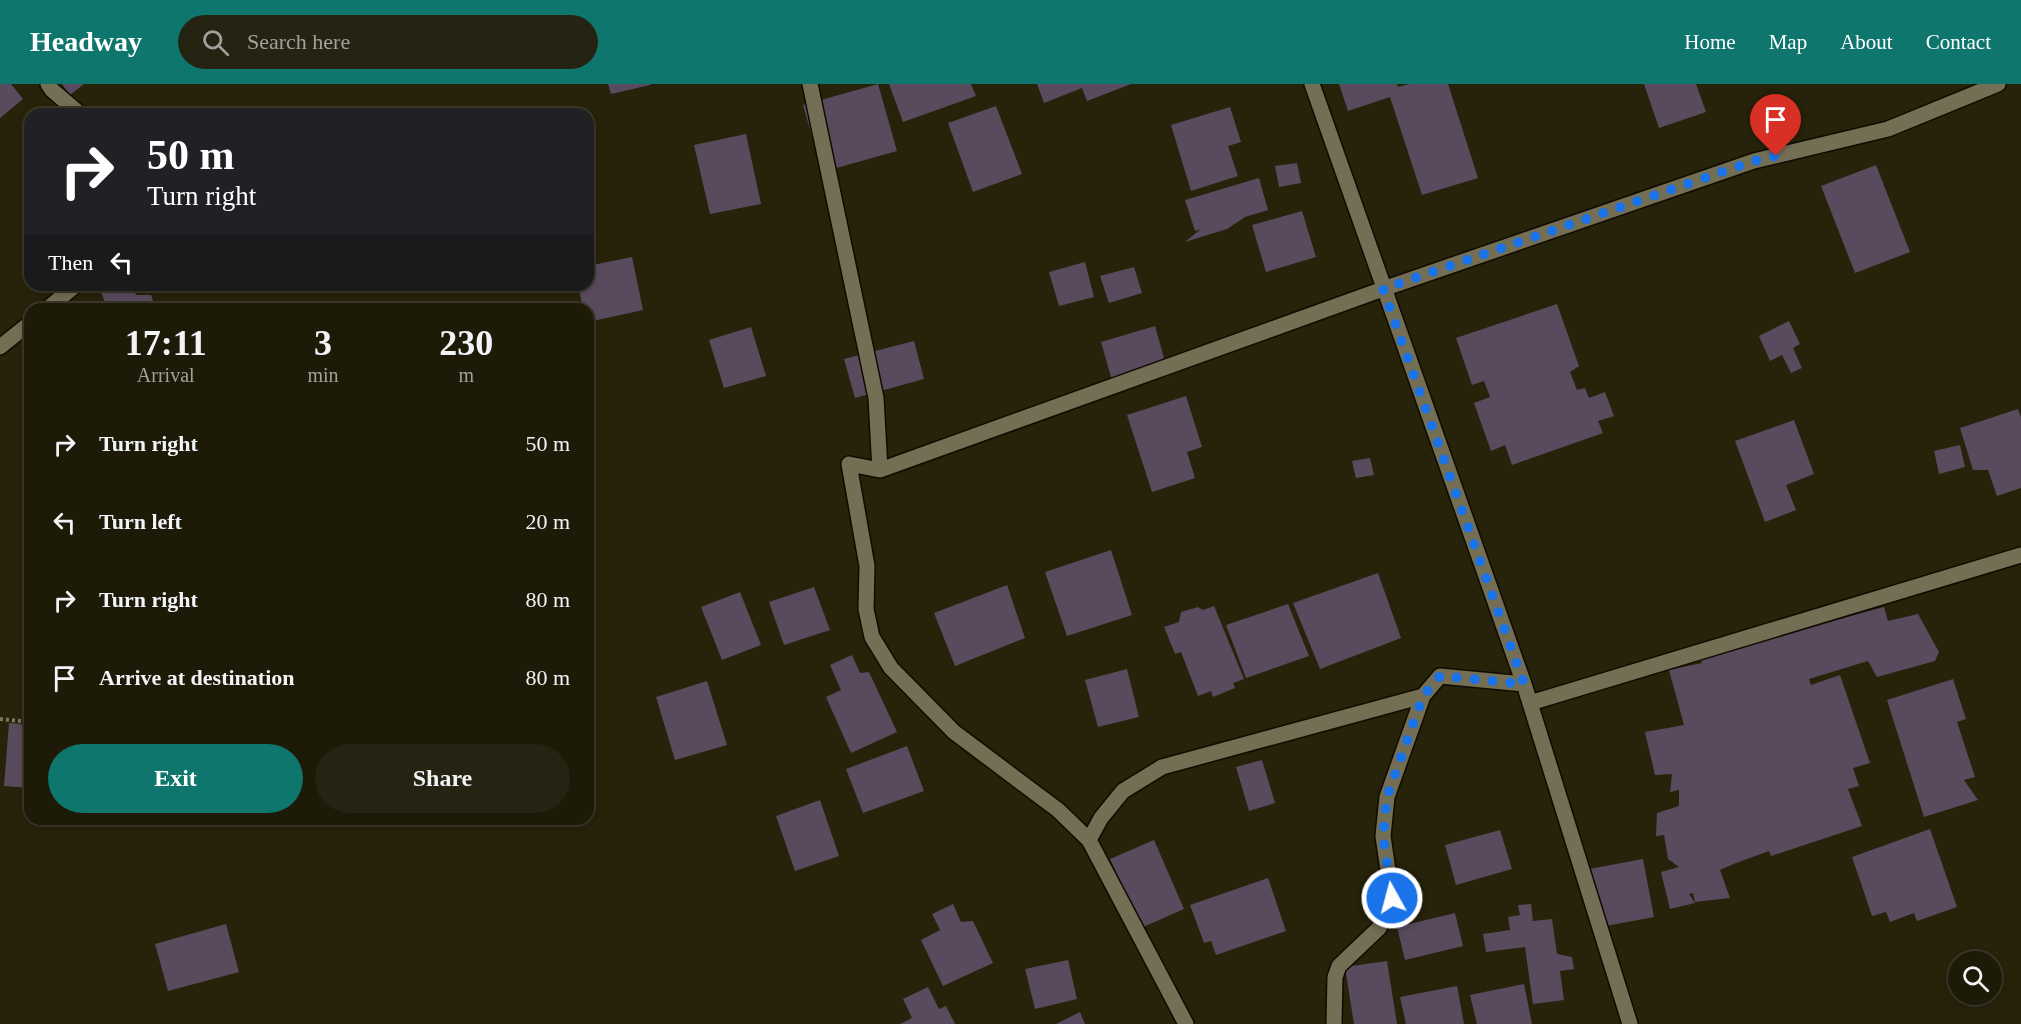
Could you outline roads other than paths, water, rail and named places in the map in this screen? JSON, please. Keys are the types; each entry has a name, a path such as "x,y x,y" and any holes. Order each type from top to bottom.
{"street":[{"path":"48,84 73,108"},
{"path":"810,84 876,398 880,470"},
{"path":"1312,84 1524,684 1630,1024"},
{"path":"1186,1024 1089,840 1058,810 954,732 891,668 872,637 866,609 867,566 864,540 849,464 880,470 1383,289 1754,161 1888,129 1998,84"},
{"path":"54,303 69,291"},
{"path":"0,347 24,328"},
{"path":"1530,703 2021,555"},
{"path":"1334,1024 1335,977 1339,966 1379,928 1392,898 1383,836 1387,797 1423,696 1440,676 1524,684"},
{"path":"1089,840 1101,818 1123,791 1162,767 1423,696"}]}
